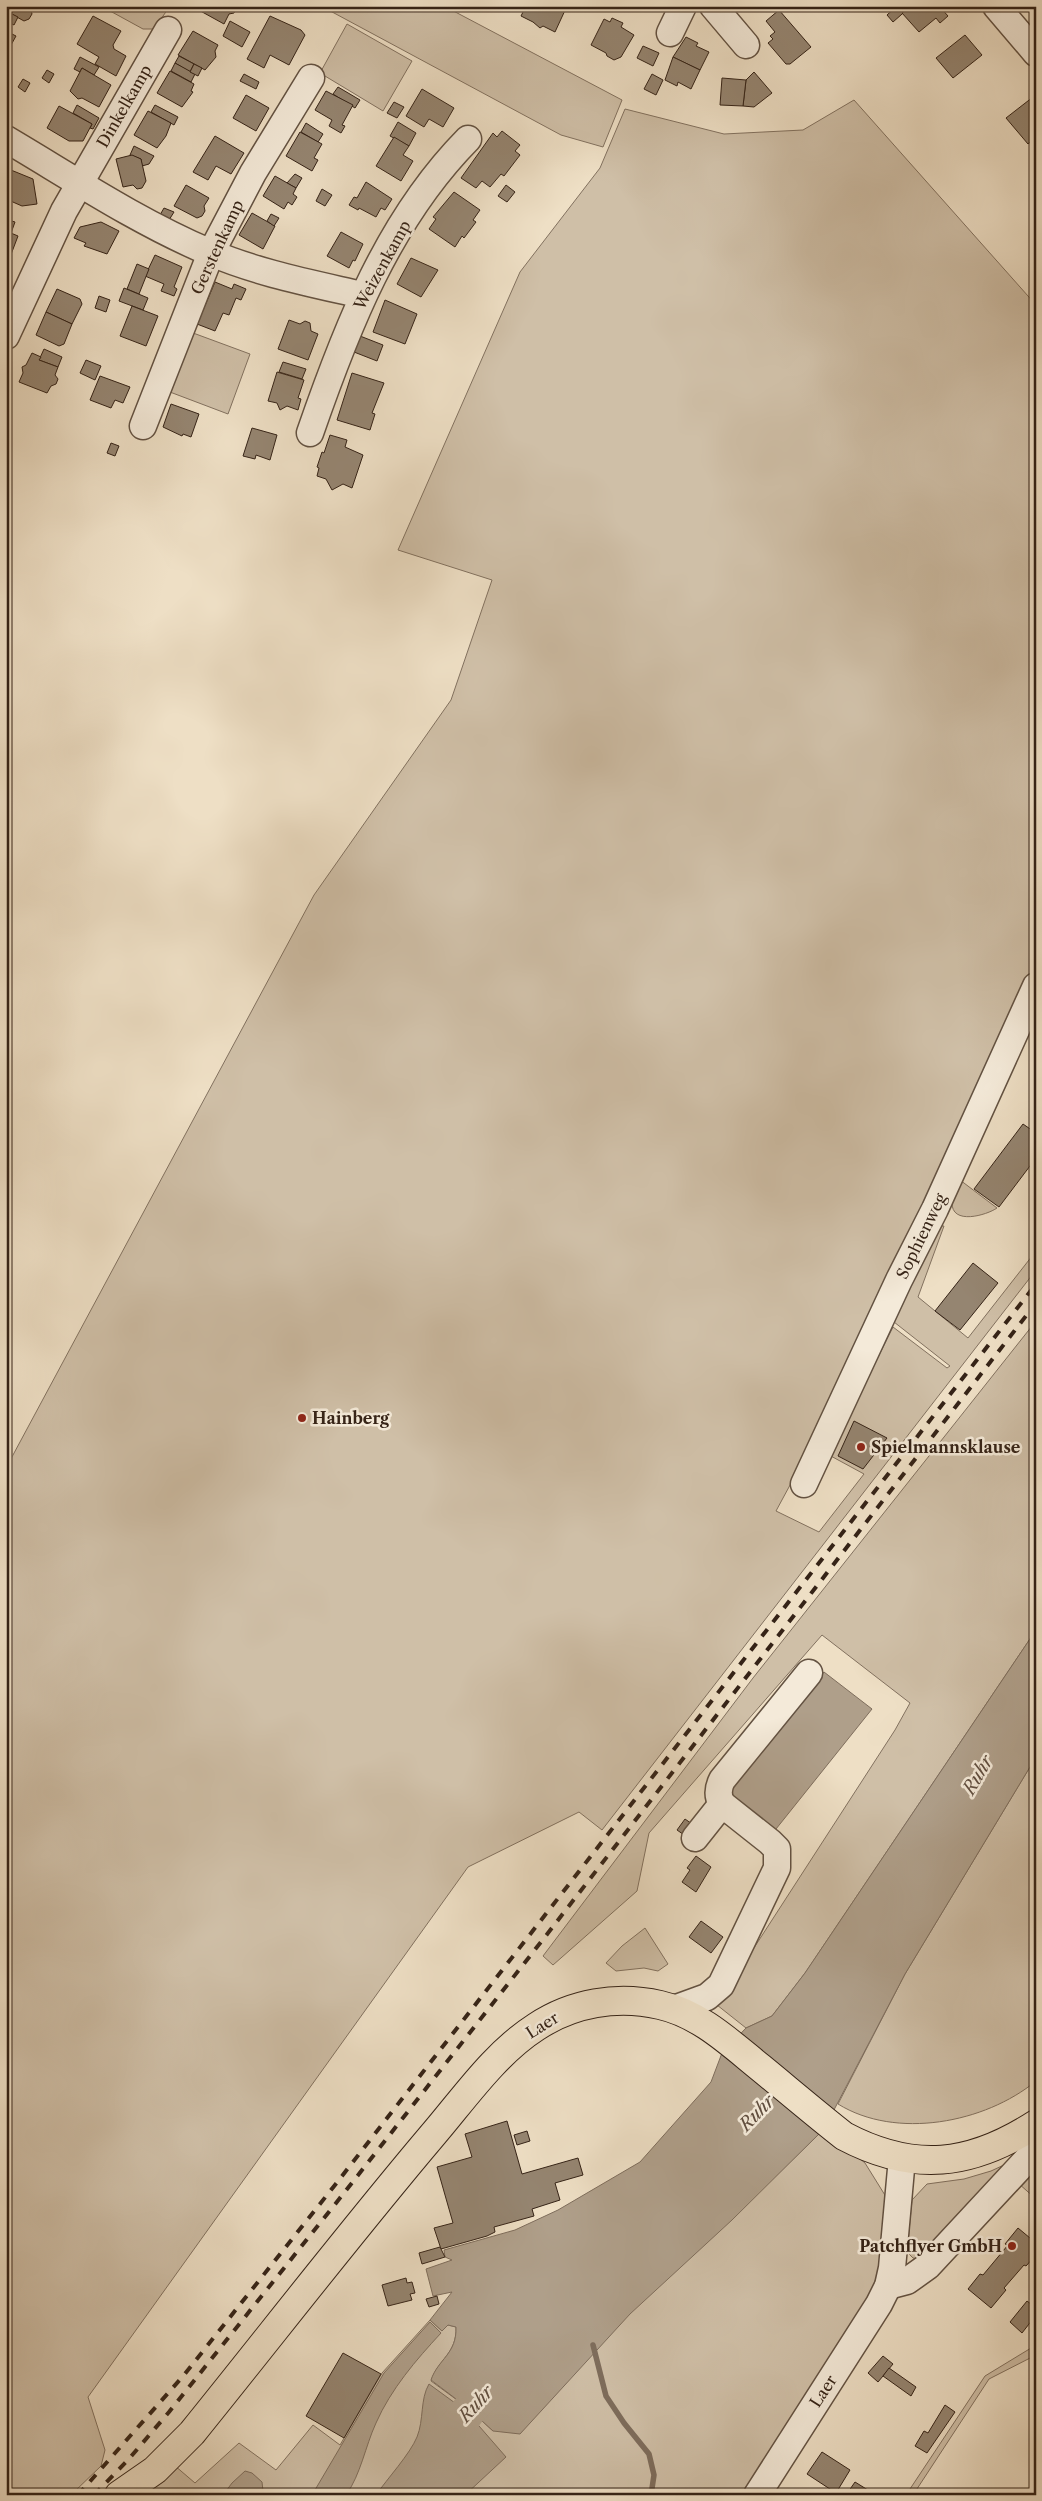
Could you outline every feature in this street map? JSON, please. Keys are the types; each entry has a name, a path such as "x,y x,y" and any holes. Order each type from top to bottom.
{"main road":[{"name":"Laer","path":"119,2495 138,2484 177,2449 415,2156 479,2081 526,2033 560,2013 589,2004 633,2001 674,2009 718,2033 844,2136 864,2147 902,2158 921,2160 960,2159 1009,2141 1036,2124"}],"street":[{"path":"670,33 683,6"},
{"path":"713,6 746,45"},
{"path":"996,6 1036,53"},
{"name":"Dinkelkamp","path":"6,336 27,289 80,183 168,30"},
{"name":"Gerstenkamp","path":"143,426 211,253 253,172 311,78"},
{"path":"6,139 152,225 211,253 278,276 362,295"},
{"name":"Weizenkamp","path":"310,434 332,369 362,295 420,198 443,166 468,139"},
{"name":"Sophienweg","path":"804,1484 899,1280 935,1209 1036,986"},
{"path":"674,2009 707,1997 721,1986 777,1868 777,1849 722,1804 719,1798 718,1787 809,1673"},
{"path":"695,1838 722,1804"},
{"path":"888,2286 907,2281 928,2266 1034,2152"},
{"name":"Laer","path":"757,2495 879,2304 888,2286 892,2268 902,2158"}],"shaded area":[{"path":"101,6 170,6 154,29 143,29"},
{"path":"321,6 444,6 622,100 603,147 561,135"},
{"path":"347,24 412,61 383,111 320,73"},
{"path":"854,100 1036,305 1036,971 993,1056 857,1361 776,1511 819,1532 864,1474 829,1455 893,1327 947,1368 950,1366 894,1322 938,1226 944,1226 918,1297 968,1338 1036,1251 1036,1270 602,1830 579,1812 468,1867 88,2397 105,2450 101,2466 73,2493 68,2495 6,2495 6,1468 314,895 451,700 492,580 398,550 520,272 600,168 625,109 724,134 803,130"},
{"path":"185,330 250,354 228,414 162,389"},
{"path":"960,1180 997,1208 978,1216 970,1217 957,1214 953,1209 952,1202"},
{"path":"1036,1321 1036,1630 805,1973 772,2016 746,2028 717,2005 895,1730 910,1703 822,1635 649,1833 637,1891 553,1965 543,1956 753,1678"},
{"path":"1036,1757 1036,2081 1015,2096 992,2107 940,2122 913,2124 886,2122 861,2115 838,2104 905,1974"},
{"path":"645,1928 668,1964 658,1971 644,1968 616,1971 606,1963 622,1946"},
{"path":"824,2129 865,2163 888,2200 877,2280 858,2330 749,2495 141,2495 174,2465 195,2483 239,2443 276,2470 313,2425 340,2445 382,2373 430,2320 442,2331 448,2325 456,2327 454,2344 434,2373 431,2381 468,2408 493,2431 661,2283"},
{"path":"1019,2158 918,2259 913,2258 907,2252 912,2200 927,2184 964,2179 991,2171"},
{"path":"1036,2166 1036,2199 1018,2183"},
{"path":"1036,2345 1036,2355 989,2379 913,2495 906,2495 985,2376"}],"water":[{"path":"1036,1630 1036,1757 905,1974 824,2129 732,2220 630,2314 520,2434 493,2431 468,2408 431,2380 454,2344 456,2327 448,2325 442,2331 430,2320 452,2292 433,2296 426,2269 452,2260 445,2257 444,2250 515,2230 558,2210 640,2162 711,2082 722,2053 746,2028 772,2016 805,1973"},
{"path":"824,1672 872,1709 772,1834 725,1797"},
{"path":"430,2322 441,2333 413,2364 389,2398 372,2432 359,2469 346,2495 312,2495 384,2373"},
{"path":"429,2384 466,2411 506,2457 465,2495 376,2495 414,2444 421,2424 424,2396"},
{"path":"245,2471 252,2473 262,2482 263,2491 260,2495 223,2495 232,2483"}],"building":[{"path":"6,6 30,6 32,14 29,19 24,21 6,11"},
{"path":"197,6 238,7 234,13 229,14 224,24 195,8"},
{"path":"526,6 567,6 555,32 543,26 540,28 521,16"},
{"path":"897,6 910,7 893,22 887,15"},
{"path":"911,6 939,6 948,16 940,23 936,18 919,32 902,13"},
{"path":"779,10 811,47 790,64 786,64 768,43 773,39 770,36 775,32 766,21"},
{"path":"6,11 18,17 14,25 6,21"},
{"path":"93,16 121,31 113,45 114,49 126,56 116,76 95,64 99,57 77,44"},
{"path":"270,16 301,30 305,35 289,65 270,55 264,68 247,59"},
{"path":"612,18 623,23 621,27 634,35 621,57 614,60 591,45 604,19 610,22"},
{"path":"230,21 250,32 242,47 223,36"},
{"path":"6,31 16,36 6,54"},
{"path":"193,31 218,45 215,51 216,57 205,70 178,55"},
{"path":"965,35 982,55 953,78 936,58"},
{"path":"686,37 698,43 696,46 709,52 700,70 673,57"},
{"path":"643,46 659,53 653,66 637,58"},
{"path":"179,56 194,64 190,72 175,63"},
{"path":"80,57 99,67 94,75 82,68 80,72 74,69"},
{"path":"673,57 700,70 691,89 678,82 677,86 665,80"},
{"path":"175,63 195,74 191,82 171,71"},
{"path":"194,64 202,68 198,76 190,72"},
{"path":"82,68 111,85 99,107 82,98 78,99 70,91"},
{"path":"47,70 54,74 49,83 42,78"},
{"path":"170,71 194,84 191,91 193,92 182,107 157,93"},
{"path":"754,72 772,93 754,107 743,106 746,80"},
{"path":"244,74 259,82 256,89 240,81"},
{"path":"652,74 663,80 656,95 644,89"},
{"path":"722,78 746,80 743,106 720,105"},
{"path":"23,79 30,83 25,92 18,87"},
{"path":"338,87 360,100 355,108 333,94"},
{"path":"422,89 454,108 443,127 429,119 424,127 406,116"},
{"path":"326,91 353,105 342,125 345,126 341,133 329,126 332,120 315,110"},
{"path":"246,95 269,108 256,131 233,118"},
{"path":"1033,97 1036,100 1036,128 1033,131 1036,137 1028,144 1006,118"},
{"path":"394,102 404,107 397,118 387,113"},
{"path":"77,105 99,118 93,129 90,128 92,124 73,113"},
{"path":"155,105 178,117 174,125 151,112"},
{"path":"59,106 92,124 83,141 69,141 47,128"},
{"path":"148,111 171,123 166,136 157,148 134,135"},
{"path":"398,122 416,133 409,146 390,136"},
{"path":"306,123 323,134 318,142 301,132"},
{"path":"502,131 520,145 515,151 520,155 504,176 501,174 490,187 482,181 476,188 461,178 493,133 497,137"},
{"path":"300,132 322,144 314,158 318,160 312,171 286,156"},
{"path":"215,136 244,153 231,174 216,166 208,180 193,172"},
{"path":"394,137 409,146 403,155 413,161 401,181 376,166"},
{"path":"134,146 154,156 149,164 142,166 141,159 130,155"},
{"path":"132,155 141,159 146,181 142,188 137,189 133,185 123,187 116,159"},
{"path":"6,168 33,179 37,204 22,206 6,199"},
{"path":"295,174 302,178 296,188 287,183"},
{"path":"275,176 296,188 293,194 297,197 292,205 288,202 284,209 263,196"},
{"path":"366,182 392,199 385,210 381,208 376,217 349,205 354,197 357,198"},
{"path":"186,185 209,198 204,206 205,211 202,216 197,218 174,206"},
{"path":"506,185 515,192 507,202 498,196"},
{"path":"322,189 332,195 325,206 316,201"},
{"path":"454,192 480,210 473,220 476,222 464,238 462,236 455,247 429,229 436,219 433,217"},
{"path":"164,208 174,212 169,220 160,215"},
{"path":"252,213 275,226 263,249 239,235"},
{"path":"271,214 279,218 274,226 267,221"},
{"path":"6,219 15,222 11,233 6,231"},
{"path":"101,222 119,231 107,254 84,246 86,243 74,238 80,227"},
{"path":"6,231 18,236 7,265 6,265"},
{"path":"341,232 363,244 355,261 353,260 349,268 327,256"},
{"path":"155,255 182,267 174,287 177,289 174,296 161,291 164,284 145,276"},
{"path":"411,258 438,270 421,297 397,284"},
{"path":"137,264 149,269 139,294 127,289"},
{"path":"215,282 232,289 234,284 246,289 241,300 236,298 229,315 223,313 215,331 197,324"},
{"path":"124,288 148,298 143,310 119,301"},
{"path":"57,289 80,299 82,304 72,324 46,312"},
{"path":"99,296 110,300 106,312 95,308"},
{"path":"385,300 417,314 405,344 373,332"},
{"path":"132,306 158,316 146,346 120,336"},
{"path":"46,312 72,324 64,344 59,346 36,335"},
{"path":"289,320 300,324 305,321 310,323 311,331 318,334 308,360 278,349"},
{"path":"360,336 383,345 377,361 354,352"},
{"path":"44,349 62,357 58,367 39,360"},
{"path":"32,353 41,357 39,360 58,367 55,375 58,379 56,384 51,386 47,393 19,382 23,373 22,367 26,365"},
{"path":"86,360 101,366 95,380 80,373"},
{"path":"283,362 306,369 302,379 279,372"},
{"path":"277,372 304,380 298,398 301,399 298,410 287,406 280,410 277,403 268,401"},
{"path":"352,373 384,383 372,413 375,414 370,430 337,420"},
{"path":"100,376 130,387 123,403 115,400 111,408 90,400"},
{"path":"171,404 199,414 191,437 183,434 182,436 163,427"},
{"path":"252,428 277,435 270,460 256,455 255,459 243,456"},
{"path":"330,435 347,440 345,447 363,455 352,488 343,484 332,490 326,479 317,476 319,468 317,467"},
{"path":"111,443 119,446 115,456 107,453"},
{"path":"1023,1124 1036,1133 1036,1158 999,1207 974,1189"},
{"path":"973,1263 998,1283 960,1330 935,1311"},
{"name":"Spielmannsklause","path":"854,1421 887,1438 863,1469 838,1456"},
{"path":"685,1819 695,1826 687,1837 677,1830"},
{"path":"696,1856 711,1867 696,1892 682,1882 690,1870 687,1868"},
{"path":"701,1921 723,1937 711,1953 689,1937"},
{"path":"507,2121 522,2174 578,2158 583,2175 555,2183 560,2200 532,2209 534,2216 494,2227 495,2232 487,2236 441,2249 434,2228 453,2223 437,2167 472,2157 465,2134"},
{"path":"527,2131 530,2141 517,2145 514,2135"},
{"path":"1018,2228 1036,2243 1036,2255 1026,2266 1024,2265 1004,2288 1006,2290 991,2308 968,2289 980,2274 983,2275 1008,2245 1005,2244"},
{"path":"440,2247 445,2257 422,2264 419,2253"},
{"path":"406,2278 407,2283 412,2282 415,2293 410,2294 412,2300 388,2306 382,2285"},
{"path":"437,2296 439,2304 429,2307 426,2299"},
{"path":"1027,2301 1036,2308 1036,2315 1022,2333 1010,2322"},
{"path":"343,2353 381,2374 344,2438 306,2416"},
{"path":"883,2356 893,2364 878,2382 868,2373"},
{"path":"889,2368 916,2387 911,2396 883,2376"},
{"path":"945,2405 955,2412 927,2453 915,2446 924,2431 928,2433"},
{"path":"822,2452 850,2470 836,2493 807,2474"},
{"path":"855,2482 876,2495 846,2495"}],"waterway":[{"path":"593,2345 606,2396 624,2423 649,2454 654,2475 651,2495"},
{"name":"Ruhr","path":"403,2495 469,2410 503,2375"}],"railway":[{"path":"78,2495 184,2375 335,2185 1036,1284"},
{"path":"94,2495 128,2460 169,2412 344,2193 1036,1303"}],"place":[{"name":"Hainberg","path":"302,1418"},
{"name":"Spielmannsklause","path":"861,1447"},
{"name":"Patchflyer GmbH","path":"1012,2246"}]}
